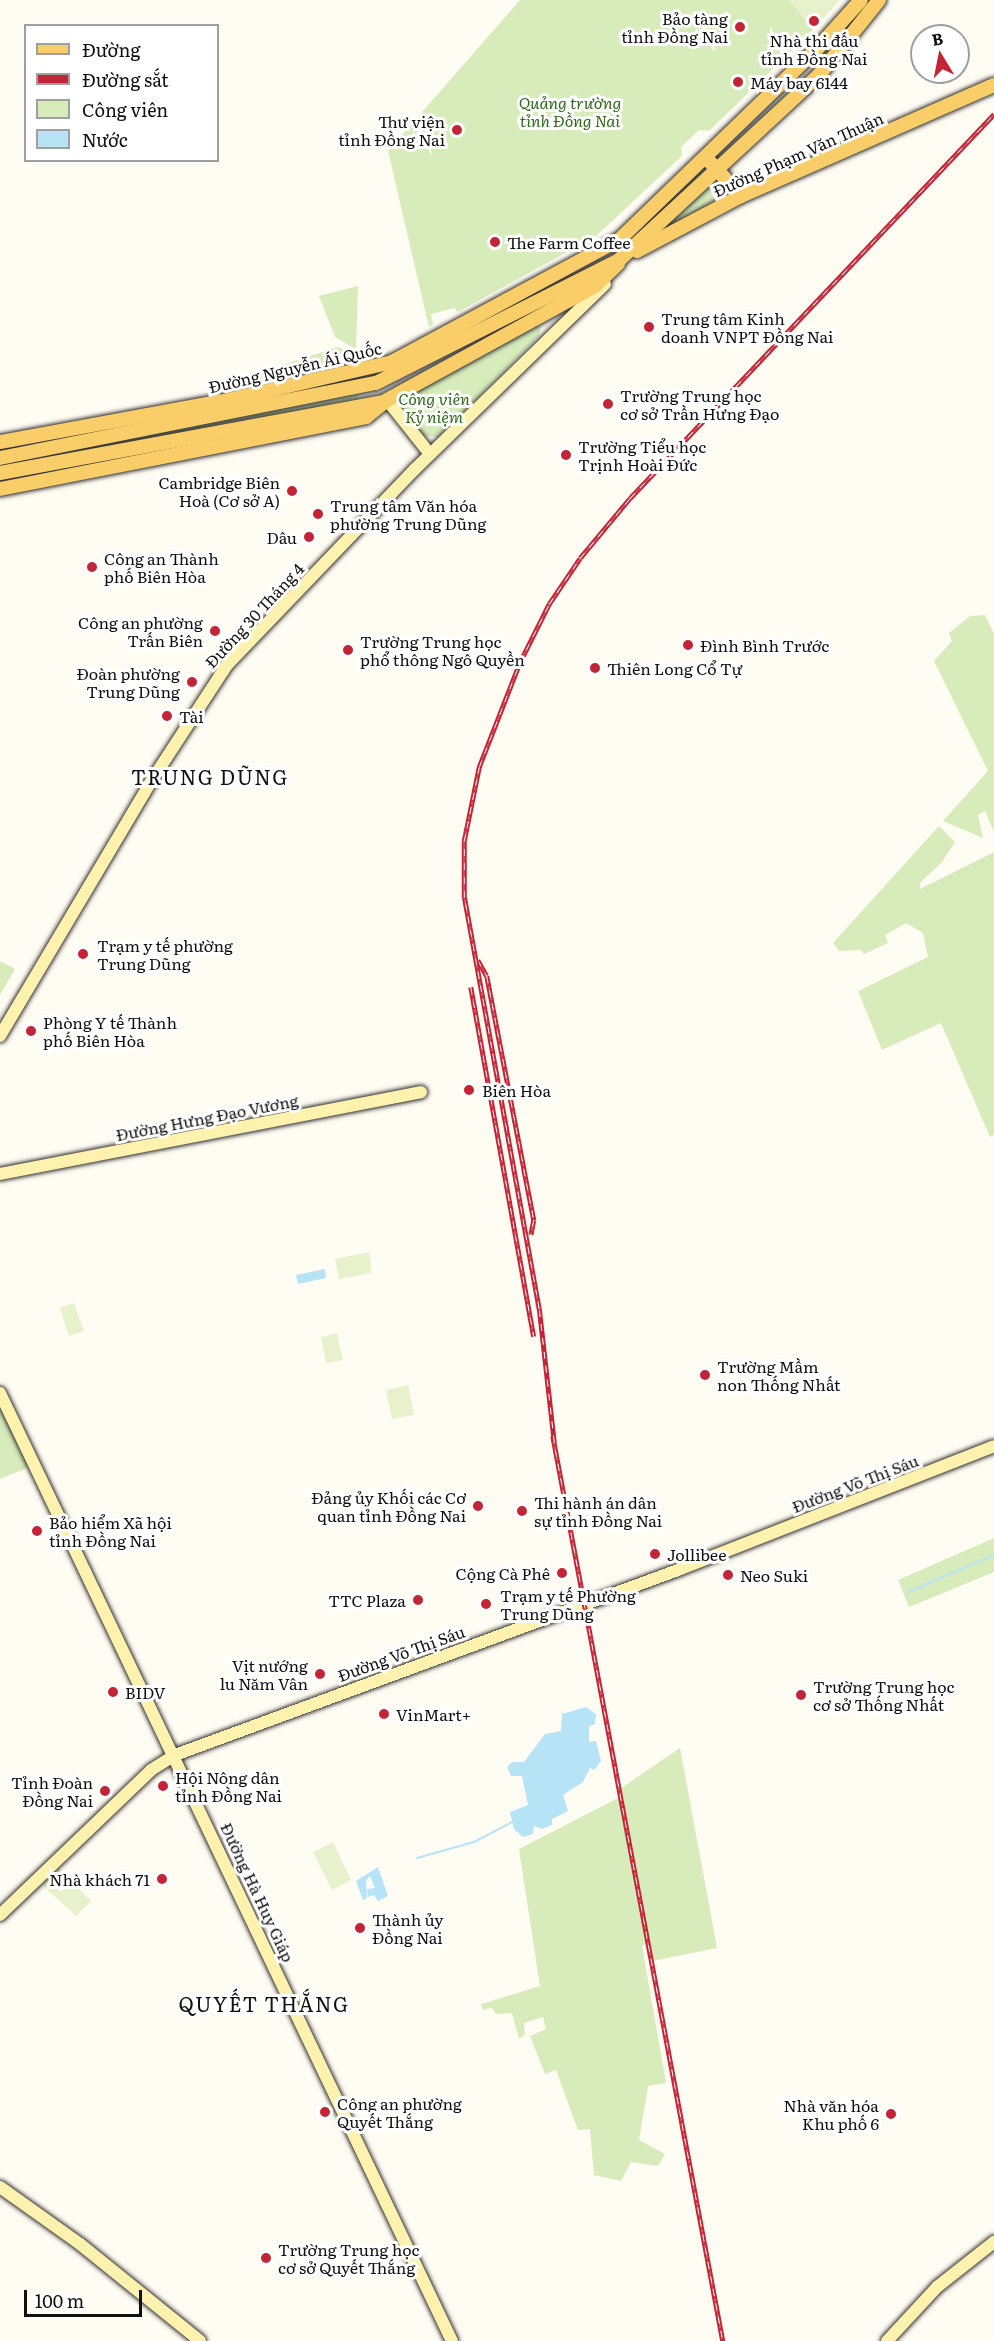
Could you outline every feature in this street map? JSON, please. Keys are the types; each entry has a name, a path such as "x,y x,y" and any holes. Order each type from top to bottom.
{"main road":[{"name":"Đường Nguyễn Ái Quốc","path":"0,489 334,426 366,417 387,400 573,305 617,265 824,43 861,0"},
{"name":"Đường Nguyễn Ái Quốc","path":"374,376 607,248 819,75 879,0"},
{"name":"Đường Phạm Văn Thuận","path":"617,265 741,196 994,85"},
{"path":"710,163 741,196"},
{"name":"Đường Nguyễn Ái Quốc","path":"0,458 59,439 374,376 617,265"},
{"name":"Đường 30 Tháng 4","path":"0,1036 155,774 223,669 573,305"},
{"path":"374,376 387,400 430,454"},
{"name":"Đường Nguyễn Ái Quốc","path":"0,473 387,400"},
{"name":"Đường Nguyễn Ái Quốc","path":"0,442 59,439"},
{"path":"59,439 68,476"},
{"name":"Đường Hưng Đạo Vương","path":"0,1174 421,1092"},
{"name":"Đường Hà Huy Giáp","path":"0,1393 175,1755 452,2341"},
{"name":"Đường Võ Thị Sáu","path":"0,1915 151,1770 175,1755 678,1570 994,1446"},
{"path":"0,2187 90,2251 200,2341"},
{"path":"887,2341 937,2287 994,2242"}],"green space":[{"name":"Quảng trường tỉnh Đồng Nai","path":"520,0 790,0 813,30 709,131 699,130 681,147 682,156 596,236 458,312 454,308 431,314 433,325 429,327 388,151"},
{"name":"Nhà thi đấu tỉnh Đồng Nai","path":"790,0 840,0 813,30"},
{"path":"715,180 725,197 665,229"},
{"path":"358,286 356,347 354,348 335,337 319,296"},
{"name":"Công viên Kỷ niệm","path":"535,325 541,327 539,336 438,437 423,436 404,409 406,396"},
{"path":"338,347 353,354 355,364 223,392 220,385"},
{"path":"357,392 359,401 77,455 76,448"},
{"path":"985,615 994,634 994,832 985,811 978,815 983,838 943,821 988,771 934,661 952,641 949,633 970,616"},
{"path":"939,826 955,842 942,862 920,883 920,889 994,852 994,1135 990,1137 941,1023 882,1050 858,991 928,957 923,933 906,923 885,935 888,943 864,954 861,950 839,951 833,943"},
{"path":"0,961 15,969 0,995"},
{"path":"369,1252 372,1273 339,1279 335,1259"},
{"path":"74,1303 84,1331 69,1336 60,1308"},
{"path":"337,1333 343,1360 326,1363 321,1337"},
{"path":"408,1385 414,1415 392,1419 386,1390"},
{"path":"0,1404 30,1467 0,1479"},
{"path":"994,1538 994,1572 909,1607 898,1580"},
{"path":"680,1748 717,1948 652,1961 620,1789"},
{"path":"620,1797 647,1944 642,1946 666,2083 648,2086 639,2140 665,2154 658,2166 631,2162 621,2181 594,2175 590,2129 578,2130 556,2070 545,2074 530,2036 546,2029 543,2017 524,2023 525,2035 519,2039 512,2013 496,2014 492,2008 483,2010 481,2004 540,1986 519,1849"},
{"path":"333,1842 351,1880 332,1890 313,1852"},
{"path":"57,1867 91,1901 76,1916 40,1883"}],"water":[{"path":"325,1269 326,1278 298,1284 296,1275"},
{"path":"586,1707 596,1714 595,1724 589,1726 589,1742 596,1741 601,1761 594,1770 590,1768 583,1782 563,1795 568,1811 552,1819 552,1825 542,1829 534,1826 533,1834 523,1837 514,1829 510,1812 528,1805 522,1776 511,1776 507,1767 512,1762 524,1762 545,1734 561,1731 562,1714"},
{"path":"378,1867 388,1896 378,1901 374,1895 368,1897 367,1889 375,1888 370,1876 366,1881 367,1898 363,1900 356,1881"}],"waterway":[{"path":"908,1592 994,1555"},
{"path":"417,1858 474,1842 512,1822"}],"railway":[{"path":"554,1442 539,1309 464,898 464,841 479,767 520,662 549,604 580,558 630,498 994,114"},
{"path":"478,960 487,976 534,1220 531,1235"},
{"path":"471,987 534,1336"},
{"path":"553,1436 723,2341"}],"place":[{"name":"Nhà thi đấu tỉnh Đồng Nai","path":"814,21"},
{"name":"Bảo tàng tỉnh Đồng Nai","path":"740,27"},
{"name":"Máy bay 6144","path":"738,82"},
{"name":"Thư viện tỉnh Đồng Nai","path":"457,130"},
{"name":"The Farm Coffee","path":"495,242"},
{"name":"Trung tâm Kinh doanh VNPT Đồng Nai","path":"649,327"},
{"name":"Trường Trung học cơ sở Trần Hưng Đạo","path":"608,404"},
{"name":"Trường Tiểu học Trịnh Hoài Đức","path":"566,455"},
{"name":"Cambridge Biên Hoà (Cơ sở A)","path":"292,491"},
{"name":"Trung tâm Văn hóa phường Trung Dũng","path":"318,514"},
{"name":"Dâu","path":"309,537"},
{"name":"Công an Thành phố Biên Hòa","path":"92,567"},
{"name":"Công an phường Trấn Biên","path":"215,631"},
{"name":"Đình Bình Trước","path":"688,645"},
{"name":"Trường Trung học phổ thông Ngô Quyền","path":"348,650"},
{"name":"Thiên Long Cổ Tự","path":"595,668"},
{"name":"Đoàn phường Trung Dũng","path":"192,682"},
{"name":"Tài","path":"167,716"},
{"name":"Trạm y tế phường Trung Dũng","path":"83,954"},
{"name":"Phòng Y tế Thành phố Biên Hòa","path":"31,1031"},
{"name":"Biên Hòa","path":"469,1090"},
{"name":"Trường Mầm non Thống Nhất","path":"705,1375"},
{"name":"Đảng ủy Khối các Cơ quan tỉnh Đồng Nai","path":"478,1506"},
{"name":"Thi hành án dân sự tỉnh Đồng Nai","path":"522,1511"},
{"name":"Bảo hiểm Xã hội tỉnh Đồng Nai","path":"37,1531"},
{"name":"Jollibee","path":"655,1554"},
{"name":"Cộng Cà Phê","path":"562,1573"},
{"name":"Neo Suki","path":"728,1575"},
{"name":"TTC Plaza","path":"418,1600"},
{"name":"Trạm y tế Phường Trung Dũng","path":"486,1604"},
{"name":"Vịt nướng lu Năm Vân","path":"320,1674"},
{"name":"BIDV","path":"113,1692"},
{"name":"Trường Trung học cơ sở Thống Nhất","path":"801,1695"},
{"name":"VinMart+","path":"384,1714"},
{"name":"Hội Nông dân tỉnh Đồng Nai","path":"163,1786"},
{"name":"Tỉnh Đoàn Đồng Nai","path":"105,1791"},
{"name":"Nhà khách 71","path":"162,1879"},
{"name":"Thành ủy Đồng Nai","path":"360,1928"},
{"name":"Công an phường Quyết Thắng","path":"325,2112"},
{"name":"Nhà văn hóa Khu phố 6","path":"891,2114"},
{"name":"Trường Trung học cơ sở Quyết Thắng","path":"266,2258"}],"district":[{"name":"TRUNG DŨNG","path":"210,776"},
{"name":"QUYẾT THẮNG","path":"264,2003"}]}
